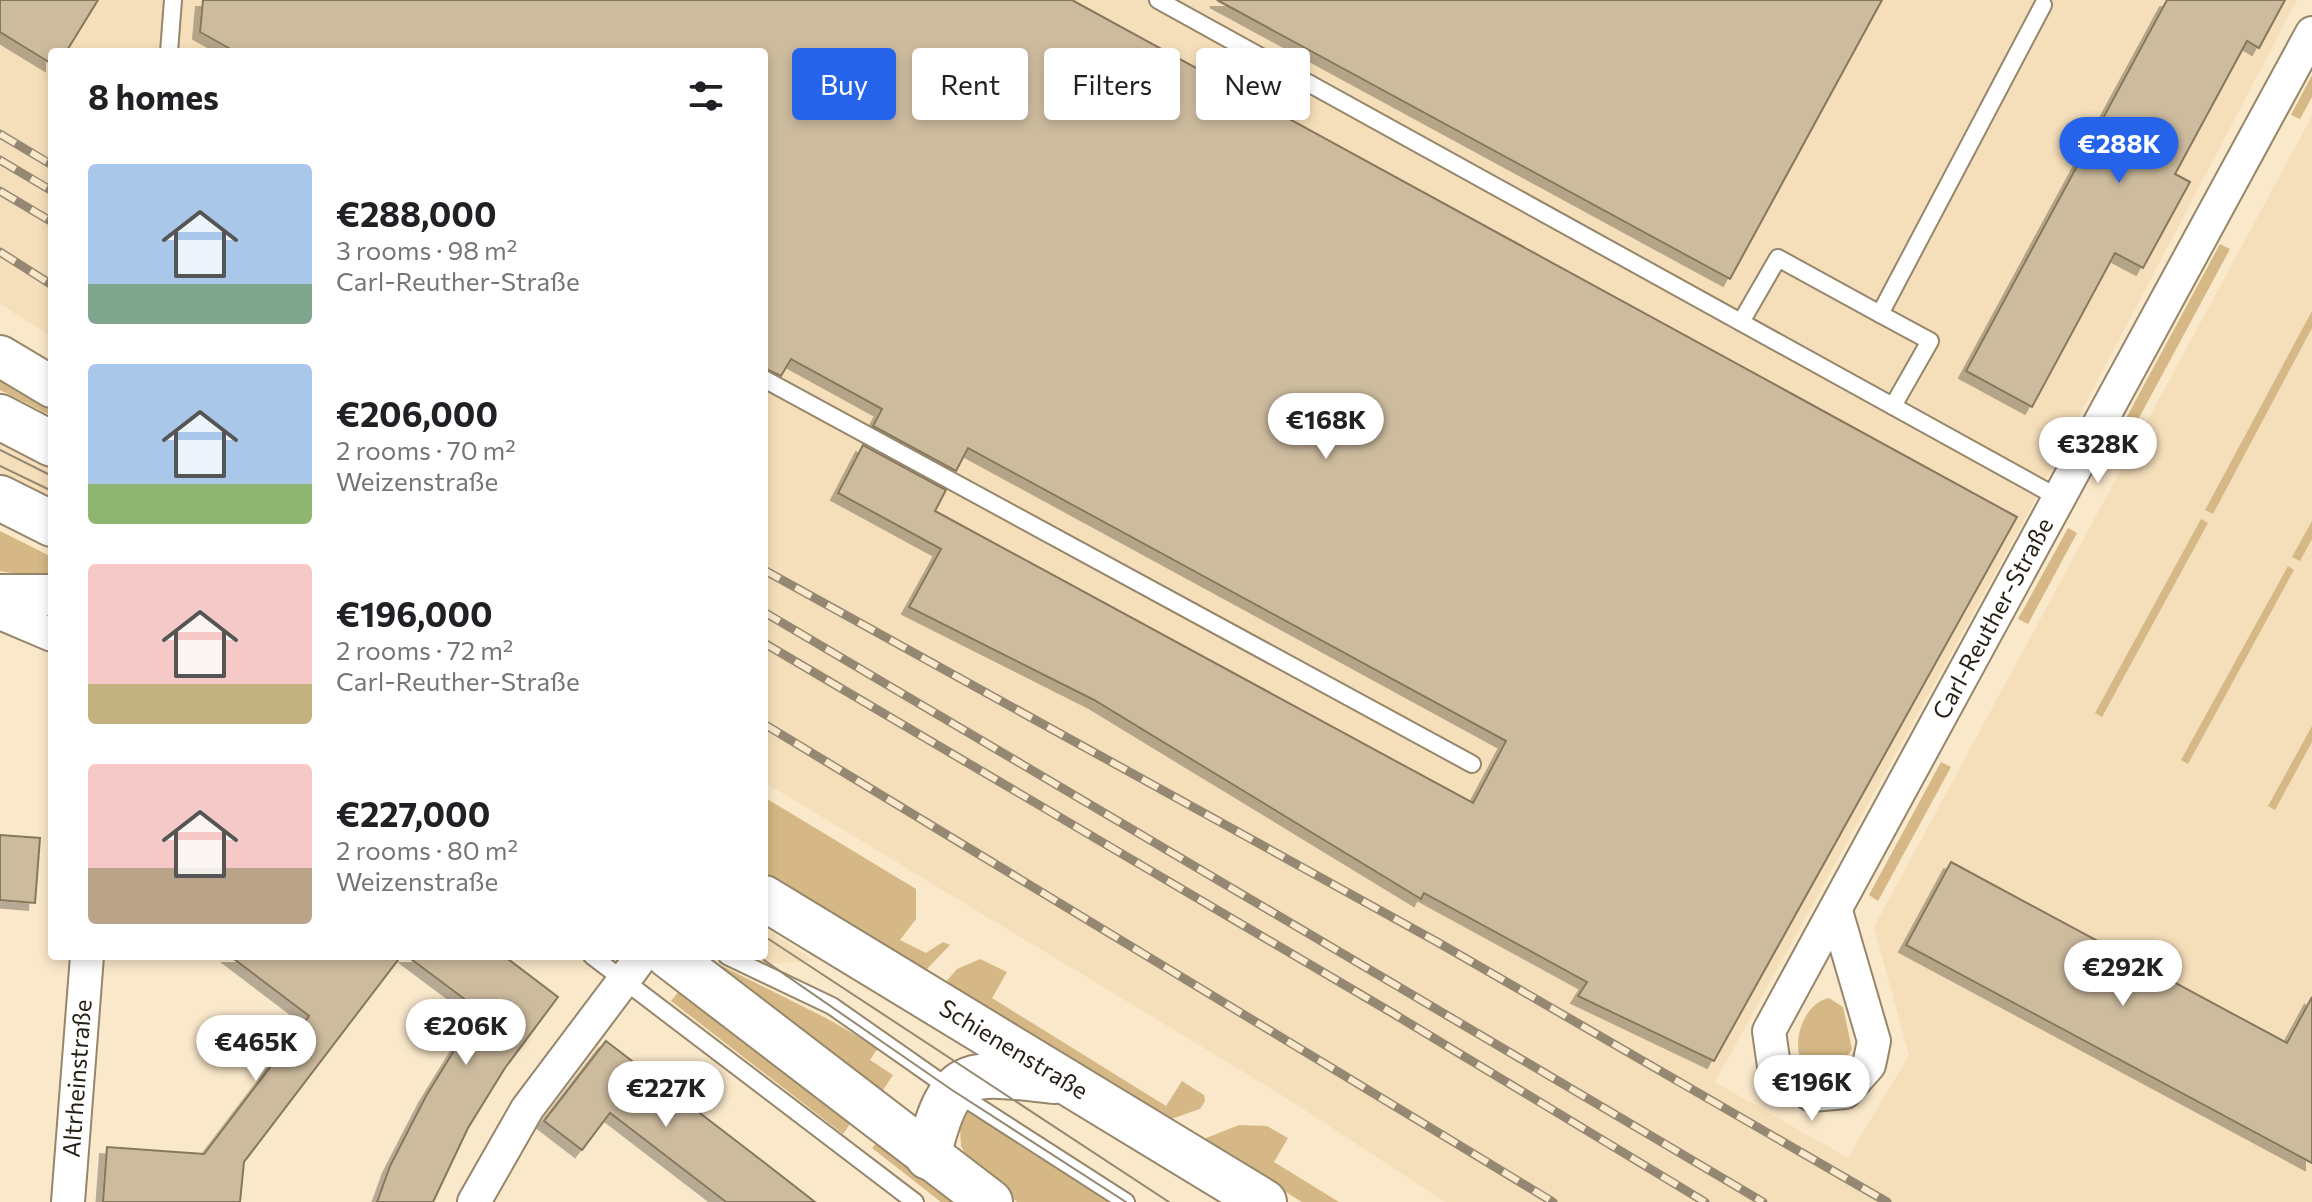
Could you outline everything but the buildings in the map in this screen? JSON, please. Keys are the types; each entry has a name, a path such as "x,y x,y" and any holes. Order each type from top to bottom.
{"main road":[{"path":"0,417 48,442"},
{"path":"0,498 48,522"},
{"name":"Schienenstraße","path":"768,900 1264,1202"},
{"path":"674,960 990,1202"},
{"path":"928,1157 939,1111 952,1090 974,1075 1068,1083"}],"street":[{"name":"Carl-Reuther-Straße","path":"1836,911 1874,1041 1869,1065 1845,1092 1812,1095 1775,1073 1769,1031 2312,33"},
{"path":"0,356 48,385"},
{"path":"0,595 48,595"},
{"path":"0,613 48,633"},
{"name":"Altrheinstraße","path":"68,1202 87,960"},
{"path":"474,1202 527,1109 633,968"}],"lane":[{"path":"169,48 173,0"},
{"path":"1158,0 2059,498"},
{"path":"1880,314 2043,5"},
{"path":"1741,322 1778,258 1930,341 1893,406"},
{"path":"768,381 1472,764"},
{"path":"606,960 633,968 915,1202"},
{"path":"735,960 832,1006 952,1090 1126,1202"}],"shaded area":[{"path":"0,0 2297,0 2026,517 1715,1082 1848,1158 1909,1055 1874,927 2312,116 2312,1202 1445,1202 1285,1097 768,784 768,48 48,48 48,334 0,304"},
{"path":"2312,75 2312,97 2300,119 2291,115"},
{"path":"2220,244 2230,249 2126,442 2116,437"},
{"path":"2312,311 2312,328 2213,514 2205,510"},
{"path":"0,373 48,401 48,414 0,390"},
{"path":"0,441 48,464 48,501 0,477"},
{"path":"2201,519 2208,523 2102,717 2095,713"},
{"path":"2312,521 2312,539 2300,561 2292,557"},
{"path":"2068,528 2077,533 2028,624 2018,619"},
{"path":"0,531 48,555 48,579 0,571"},
{"path":"2288,566 2294,570 2188,764 2181,760"},
{"path":"2312,726 2312,742 2275,810 2268,806"},
{"path":"1941,762 1951,767 1878,901 1869,895"},
{"path":"768,799 916,889 916,919 900,940 926,953 943,942 950,945 923,973 768,876"},
{"path":"768,930 814,961 763,964 757,960 768,960"},
{"path":"980,959 1007,972 992,998 1166,1106 1182,1081 1204,1095 1205,1101 1200,1109 1168,1120 944,984 957,969"},
{"path":"722,966 878,1048 870,1060 893,1075 879,1096 718,973"},
{"path":"679,991 850,1124 843,1134 671,1001"},
{"path":"1829,998 1843,1007 1852,1049 1840,1068 1823,1073 1802,1063 1798,1044 1807,1015 1820,1001"},
{"path":"968,1112 1112,1202 1017,1202 971,1164 961,1146 960,1128"},
{"path":"1239,1125 1267,1126 1288,1138 1274,1162 1339,1202 1302,1202 1201,1140"},
{"path":"882,1137 965,1202 941,1202 872,1148"}],"tram line":[{"path":"0,450 48,474"},
{"path":"0,466 48,489"},
{"path":"768,939 1169,1202"},
{"path":"764,960 952,1090 1126,1202"}],"railway":[{"path":"0,134 48,163"},
{"path":"0,160 48,189"},
{"path":"0,191 48,220"},
{"path":"0,252 48,282"},
{"path":"768,572 1439,943 1887,1202"},
{"path":"768,614 1763,1202"},
{"path":"768,645 1394,1014 1705,1202"},
{"path":"768,726 1553,1202"}]}
